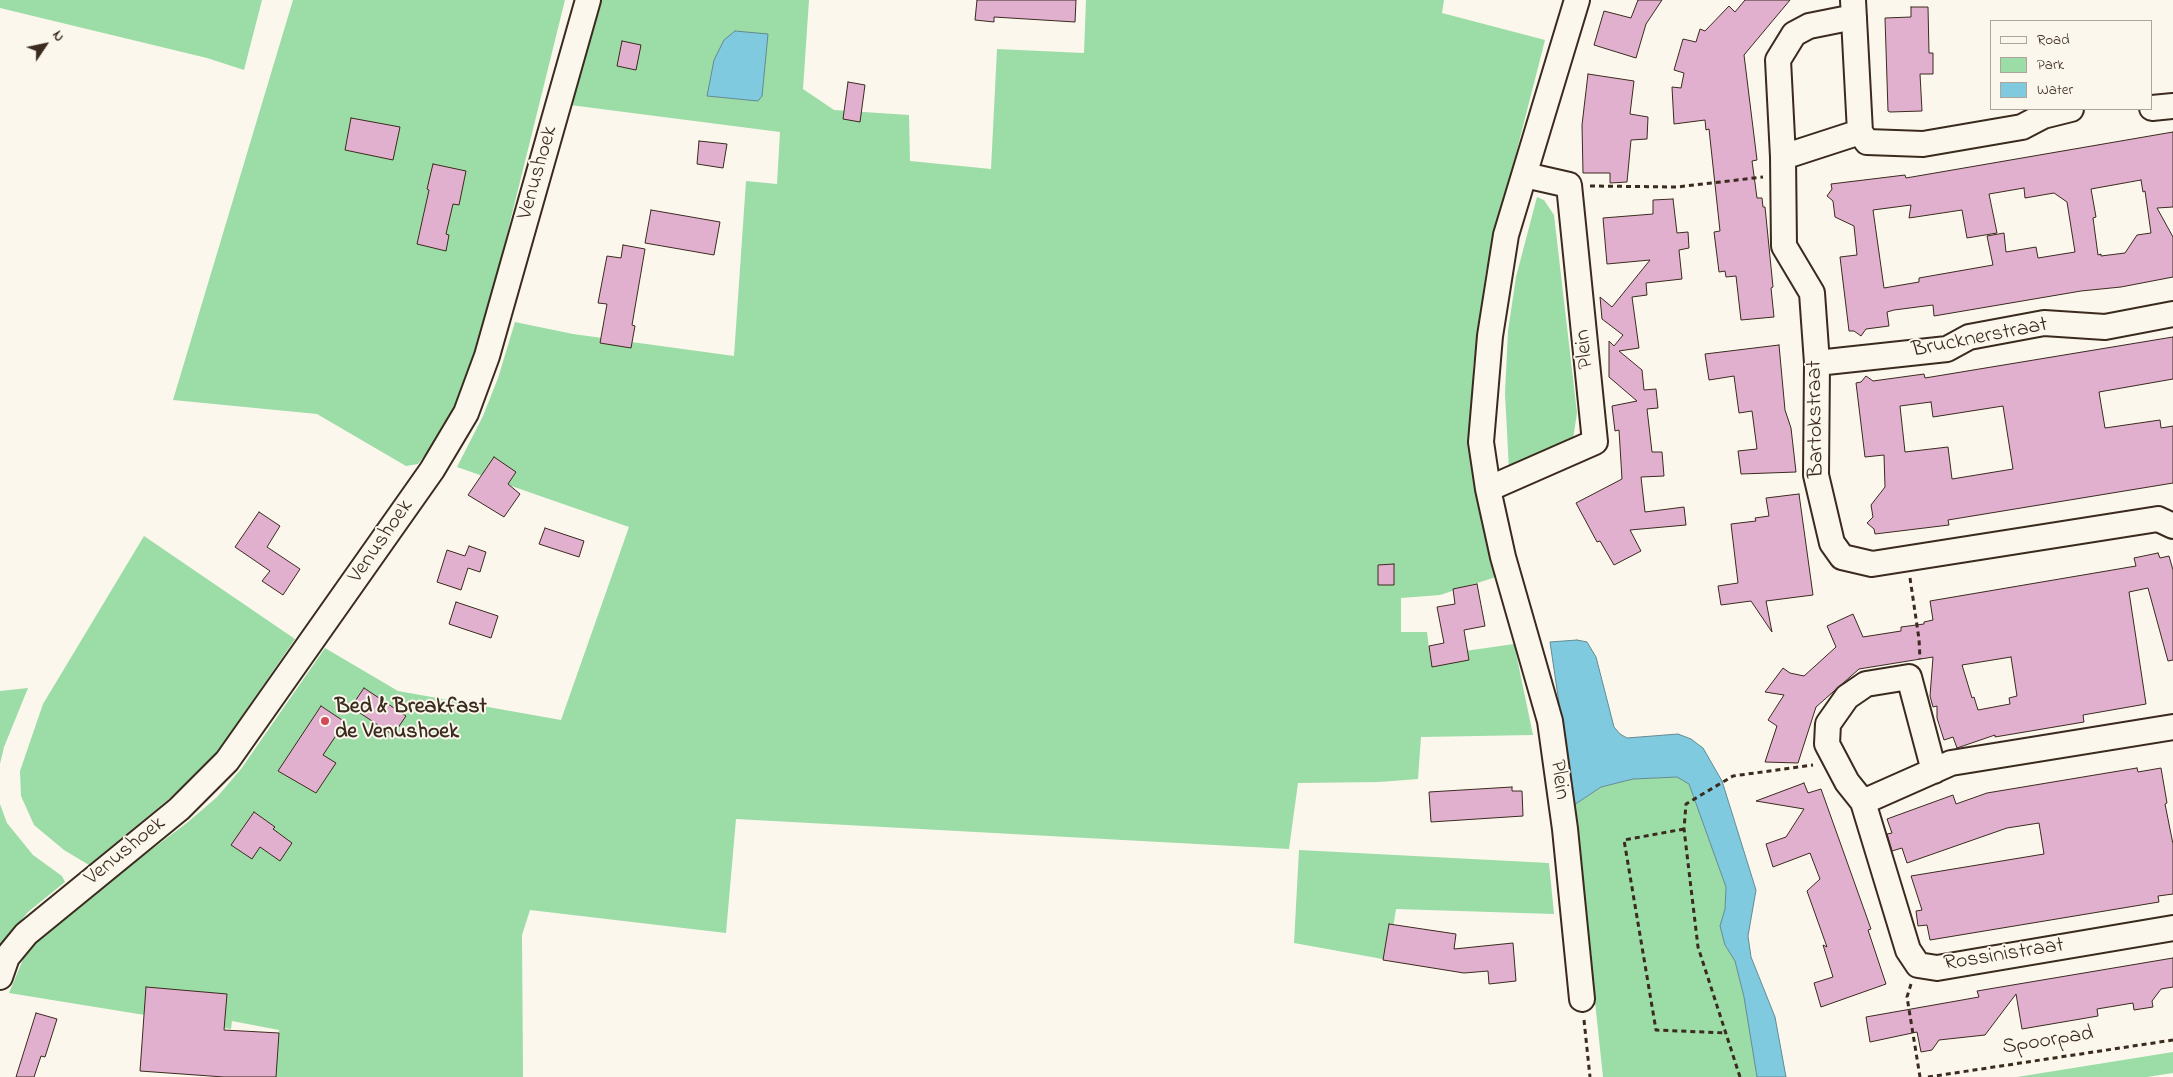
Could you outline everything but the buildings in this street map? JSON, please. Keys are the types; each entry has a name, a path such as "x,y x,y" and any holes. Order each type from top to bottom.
{"street":[{"name":"Venushoek","path":"0,976 7,957 26,934 179,809 227,761 432,470 466,413 487,356 588,0"},
{"name":"Plein","path":"1577,0 1506,235 1490,336 1481,442 1488,490 1503,557 1550,720 1565,829 1582,998"},
{"name":"Bartokstraat","path":"1860,132 1854,8 1794,34 1778,60 1783,166 1784,246 1812,293 1817,363 1816,475 1832,543 1842,557 1872,564 2158,519 2173,526"},
{"path":"2153,108 2173,106"},
{"path":"1783,166 1860,132 1867,142 1923,144 2022,128 2044,116 2067,110"},
{"path":"1525,175 1569,185"},
{"name":"Plein","path":"1488,490 1595,442 1569,185"},
{"name":"Brucknerstraat","path":"1817,363 1947,349 1969,337 2044,323 2106,327 2173,314"},
{"path":"1909,677 1934,770"},
{"name":"Rossinistraat","path":"1909,677 1866,684 1847,697 1828,724 1827,744 1847,782 1863,802 1908,950 1918,965 1937,968 2173,928"},
{"path":"1863,802 1951,763 2173,726"}],"path":[{"path":"1569,185 1677,187 1783,166"},
{"path":"1907,558 1919,638 1920,675 1909,677"},
{"path":"1740,1077 1698,947 1684,829 1686,804 1733,776 1836,761"},
{"path":"1684,829 1624,840 1656,1030 1726,1033"},
{"path":"1918,965 1907,997 1920,1077"},
{"path":"1582,998 1590,1077"},
{"name":"Spoorpad","path":"1928,1077 2173,1040"}],"green space":[{"path":"0,0 262,0 244,70 207,58 0,8"},
{"path":"293,0 565,0 480,343 464,392 451,420 418,464 406,466 317,414 173,400"},
{"path":"597,0 809,0 803,89 834,110 909,115 910,161 991,169 997,49 1084,53 1086,0 1444,0 1442,13 1545,40 1486,271 1473,368 1473,435 1478,494 1490,558 1496,577 1440,595 1401,598 1401,632 1427,632 1430,656 1514,644 1533,735 1421,737 1418,779 1379,782 1298,783 1289,849 736,819 726,933 530,910 522,935 523,1077 276,1077 279,1030 232,1021 231,1029 9,993 24,957 37,942 217,797 241,769 325,648 398,691 561,720 629,527 457,467 483,416 498,378 515,322 573,334 734,356 746,181 777,184 780,132 570,105"},
{"path":"1537,197 1544,200 1554,215 1577,413 1573,439 1509,470 1505,393 1508,331 1516,277"},
{"path":"144,536 295,639 213,758 170,798 89,865 64,850 34,825 21,796 20,771 43,704"},
{"path":"28,688 4,747 0,764 0,691"},
{"path":"1677,777 1689,784 1726,887 1725,909 1721,926 1725,945 1735,961 1744,997 1757,1077 1603,1077 1574,805 1601,787 1633,779"},
{"path":"0,804 7,823 33,855 62,876 65,882 28,912 0,946"},
{"path":"1299,850 1549,863 1554,914 1396,909 1388,960 1294,943"},
{"path":"2173,1052 2173,1073 2147,1077 2017,1077"}],"water":[{"path":"735,31 768,34 762,96 758,101 707,96 714,60 724,40"},
{"path":"1577,640 1587,642 1596,657 1614,727 1620,734 1627,738 1678,734 1691,739 1703,748 1722,781 1756,890 1748,936 1751,957 1775,1017 1786,1077 1757,1077 1744,997 1735,961 1725,945 1720,926 1725,909 1726,887 1689,784 1677,777 1633,779 1601,787 1574,805 1550,642"}],"place":[{"name":"Bed & Breakfast de Venushoek","path":"325,721"}]}
